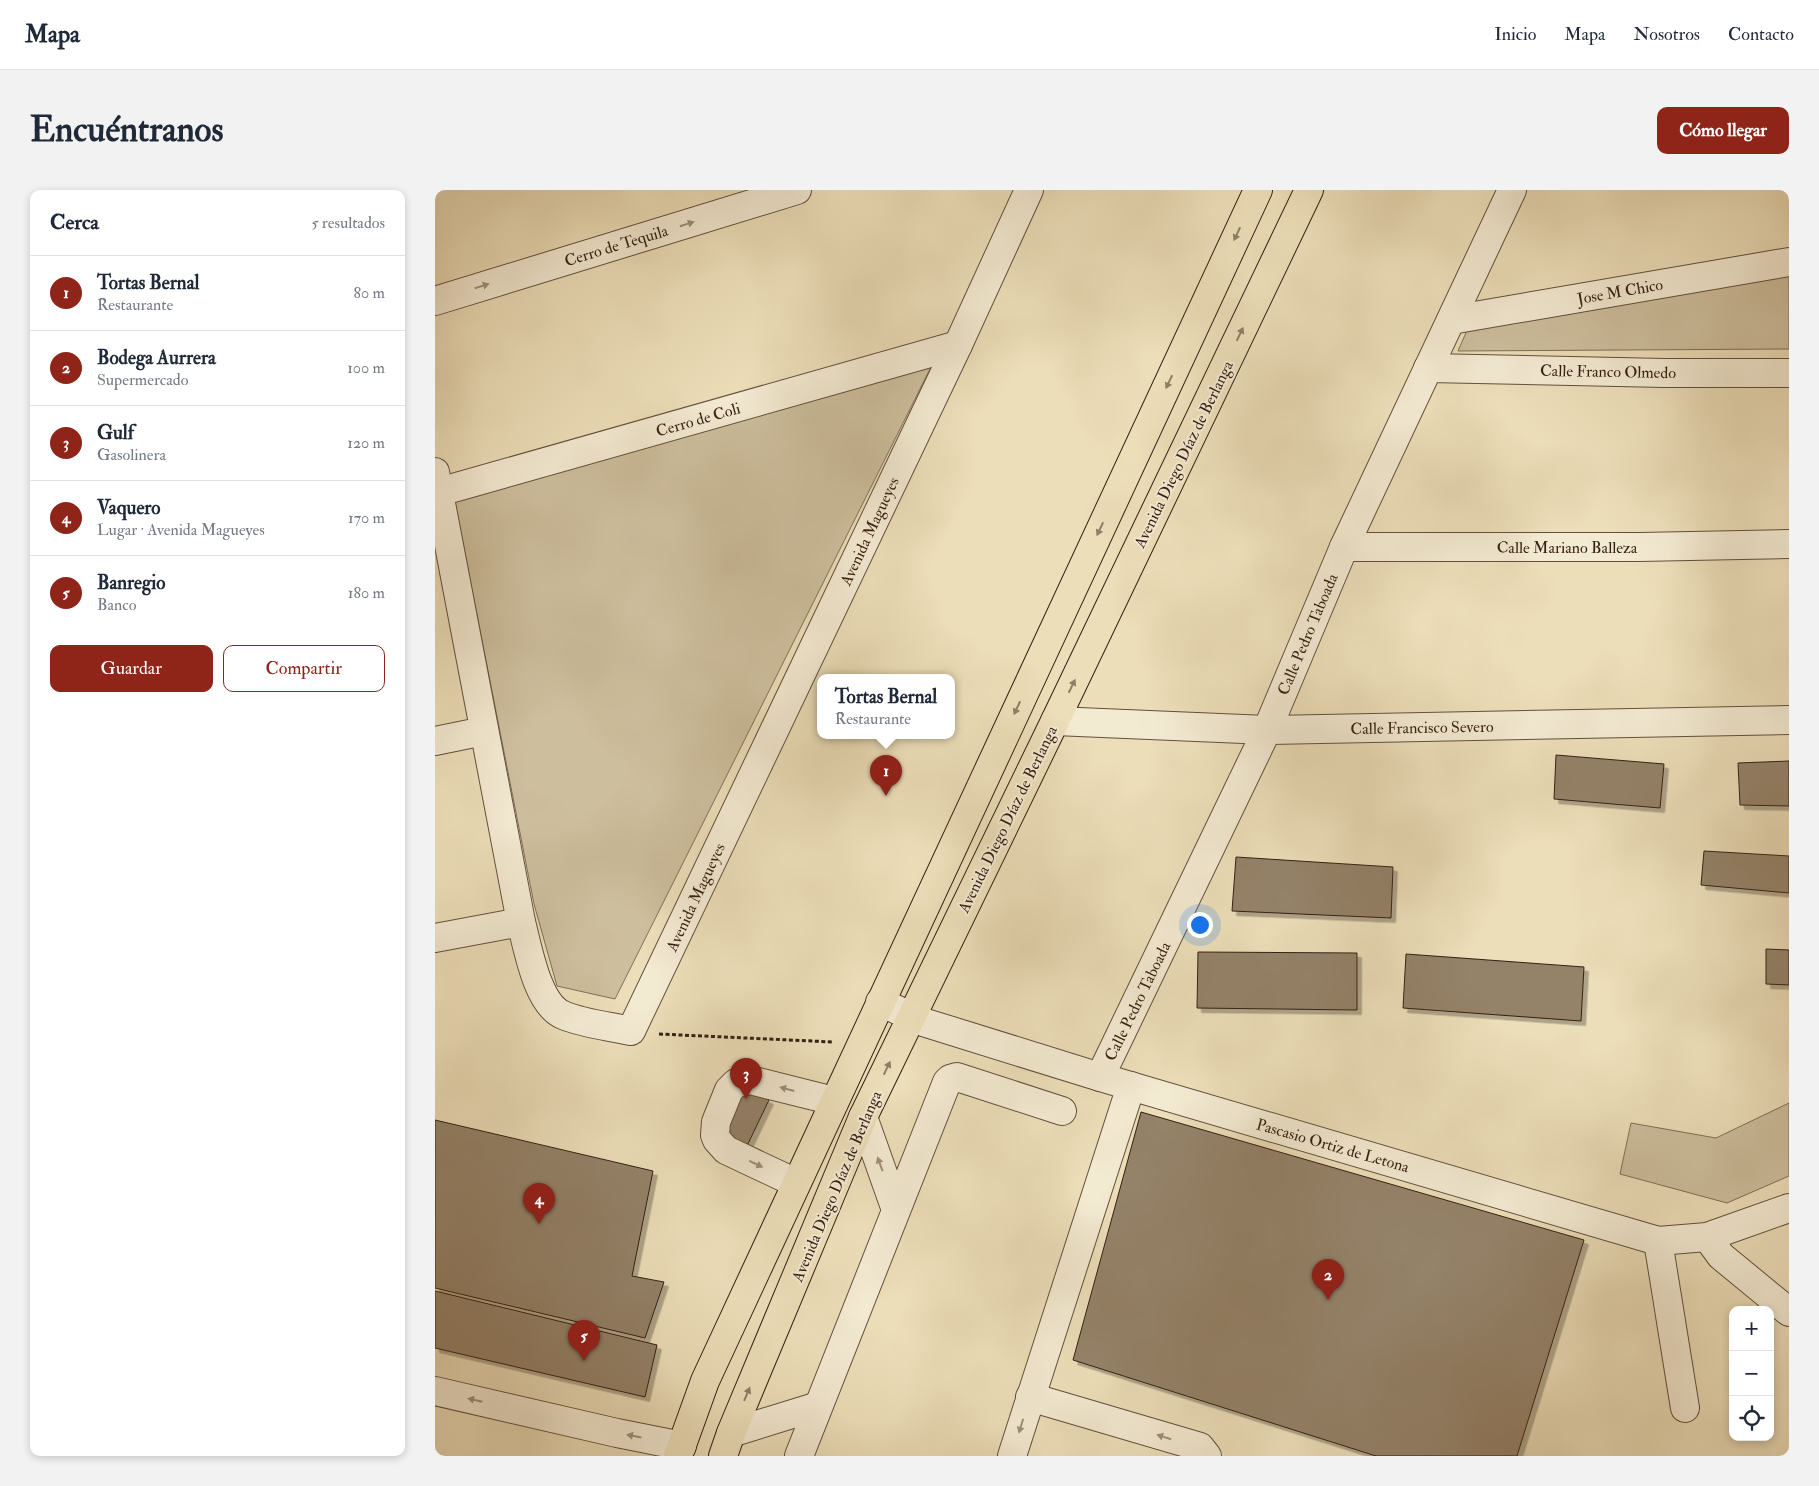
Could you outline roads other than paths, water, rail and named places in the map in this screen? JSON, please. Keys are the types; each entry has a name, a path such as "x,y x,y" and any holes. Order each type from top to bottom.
{"main road":[{"path":"680,1451 705,1381 796,1182 1258,190"},
{"name":"Avenida Diego Díaz de Berlanga","path":"727,1444 863,1117 1309,190"}],"street":[{"name":"Cerro de Tequila","path":"435,301 797,190"},
{"name":"Avenida Magueyes","path":"521,922 539,985 544,998 552,1008 578,1020 631,1031 958,345 1029,190"},
{"name":"Calle Pedro Taboada","path":"1100,1077 1267,730 1344,547 1427,368 1513,190"},
{"name":"Jose M Chico","path":"1451,320 1789,262"},
{"name":"Cerro de Coli","path":"437,482 958,345"},
{"name":"Calle Franco Olmedo","path":"1427,368 1789,373"},
{"path":"435,938 521,922 485,731 441,544 437,482"},
{"name":"Calle Mariano Balleza","path":"1344,547 1639,547 1789,544"},
{"name":"Calle Francisco Severo","path":"1055,721 1267,730 1789,720"},
{"path":"435,741 485,731"},
{"name":"Pascasio Ortiz de Letona","path":"880,1002 926,1024 1658,1242 1707,1237 1789,1208"},
{"path":"799,1456 945,1086 950,1079 957,1077 1062,1111"},
{"path":"796,1182 727,1150 717,1140 715,1122 729,1090 735,1083 750,1080 834,1101"},
{"path":"1012,1456 1131,1086"},
{"path":"863,1117 896,1210"},
{"path":"1707,1237 1721,1256 1789,1312"},
{"path":"1658,1242 1685,1408"},
{"path":"435,1391 617,1433 680,1451"},
{"path":"1030,1397 1200,1447 1207,1456"},
{"path":"727,1444 818,1406"}],"place":[{"name":"Tortas Bernal","path":"886,796"},
{"name":"Gulf","path":"746,1099"},
{"name":"Vaquero","path":"539,1224"},
{"name":"Bodega Aurrera","path":"1328,1300"},
{"name":"Banregio","path":"584,1361"}]}
